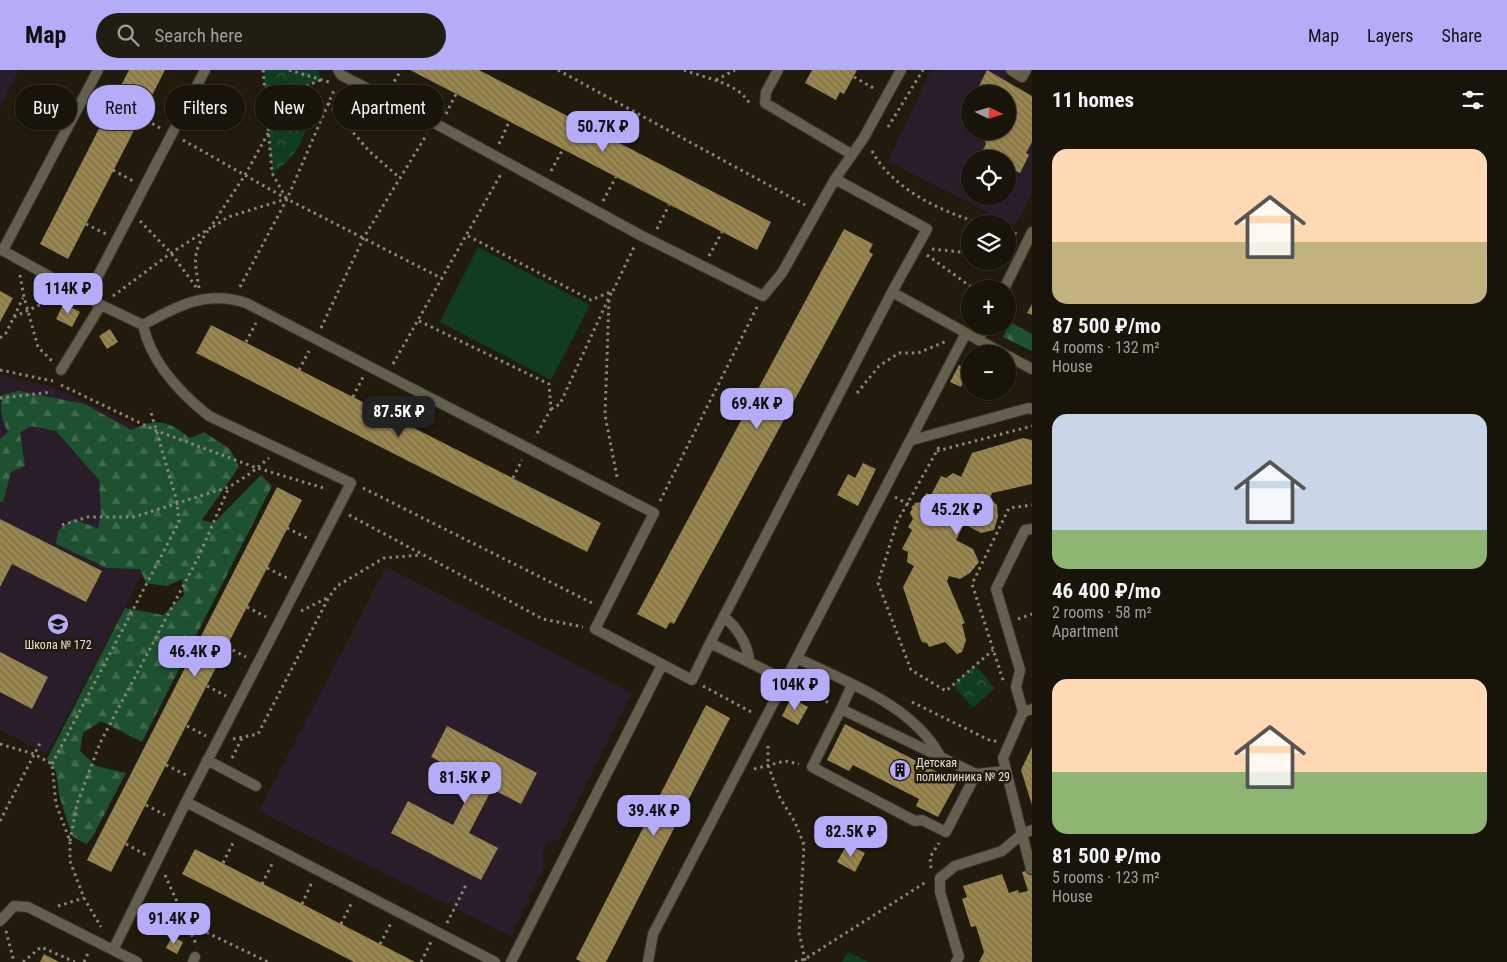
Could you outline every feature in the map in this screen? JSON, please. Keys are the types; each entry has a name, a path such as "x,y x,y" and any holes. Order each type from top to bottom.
{"lane":[{"path":"98,70 1,249 101,305 143,325 152,353 164,371 192,403 209,416 351,483 207,760 113,950"},
{"path":"87,297 205,70"},
{"path":"338,70 341,76 359,85"},
{"path":"778,70 766,92 765,103 851,154"},
{"path":"444,128 640,235 763,296 782,274 835,179 863,139 901,70"},
{"path":"1011,70 1022,77 1026,70"},
{"path":"143,325 162,314 202,298 234,299 262,311 369,365 654,513 595,629 662,666 692,680 834,401 926,229 835,179"},
{"path":"1009,280 1031,236"},
{"path":"892,292 961,330"},
{"path":"61,370 101,305"},
{"path":"650,961 653,934 912,440 965,335"},
{"path":"969,335 987,345"},
{"path":"978,340 981,335"},
{"path":"1016,360 1032,369"},
{"path":"912,440 1029,408 1032,409"},
{"path":"1031,869 1003,758 1028,711 1016,687 1020,670 996,589 1025,530 1032,529"},
{"path":"724,617 733,624 749,652 749,662"},
{"path":"710,643 785,680"},
{"path":"797,658 889,703 932,742 940,756"},
{"path":"511,962 662,666"},
{"path":"852,685 812,767 915,821 922,820 946,832 976,774"},
{"path":"841,709 976,774 1005,771"},
{"path":"207,760 256,786"},
{"path":"186,802 496,962"},
{"path":"956,962 959,957 936,879 954,866 1002,851 1022,834 1032,830"},
{"path":"1,918 14,906 28,907 137,962"}],"path":[{"path":"263,70 272,173 286,199"},
{"path":"234,299 286,199 337,84 289,70"},
{"path":"558,70 817,212"},
{"path":"684,70 715,80 744,94 752,108"},
{"path":"715,80 735,70"},
{"path":"854,77 887,96"},
{"path":"131,211 171,253 199,291 195,259 198,243 245,175 287,99 296,90 321,80"},
{"path":"444,113 456,94"},
{"path":"328,103 369,151 400,178"},
{"path":"493,155 509,122"},
{"path":"155,125 286,199 364,237 443,279"},
{"path":"299,370 316,339 364,237 400,178 433,130"},
{"path":"863,139 880,165 904,186 944,210 961,216"},
{"path":"544,182 563,149"},
{"path":"387,375 468,236 507,162"},
{"path":"114,170 143,187"},
{"path":"597,211 616,177"},
{"path":"101,305 171,253 228,217 286,199"},
{"path":"651,240 669,205"},
{"path":"86,224 116,239"},
{"path":"704,266 722,232"},
{"path":"513,478 551,409 560,404 640,235"},
{"path":"468,236 592,300 613,291"},
{"path":"916,247 961,252"},
{"path":"916,247 962,280"},
{"path":"18,258 24,297 38,347 61,370"},
{"path":"14,318 56,297 68,286"},
{"path":"654,513 763,296"},
{"path":"0,338 6,333 24,297"},
{"path":"609,300 605,414 614,472 628,500"},
{"path":"246,342 262,311"},
{"path":"419,321 549,384 551,409"},
{"path":"834,401 851,397 879,366 899,353 918,353 961,335"},
{"path":"353,397 369,365"},
{"path":"0,370 54,382 157,431 257,468 344,496"},
{"path":"0,398 52,392"},
{"path":"70,841 56,804 52,764 179,522 177,502 150,409"},
{"path":"937,451 1032,426"},
{"path":"947,430 924,476 897,522 878,583 911,670 946,691 993,650"},
{"path":"62,525 88,517 134,517 229,487 257,468 280,448"},
{"path":"351,483 605,609"},
{"path":"113,950 84,898 70,861 70,841 77,804 100,743 198,558 229,487"},
{"path":"889,505 897,488"},
{"path":"898,499 913,507"},
{"path":"337,509 543,619 595,629"},
{"path":"287,528 318,544"},
{"path":"187,726 217,742 258,734 329,597 337,586 384,558 422,555"},
{"path":"267,568 298,583"},
{"path":"247,607 278,623 329,597"},
{"path":"227,647 258,662"},
{"path":"692,680 754,714 764,723 768,733 768,764 780,798 795,822 804,845 799,932 804,960"},
{"path":"785,680 841,709"},
{"path":"206,686 237,702"},
{"path":"905,699 991,741 997,741 1004,737"},
{"path":"225,770 242,738"},
{"path":"0,821 40,743"},
{"path":"0,744 34,754 52,764"},
{"path":"736,775 768,764 785,761 812,767"},
{"path":"166,765 197,781"},
{"path":"146,805 176,821"},
{"path":"223,863 240,830"},
{"path":"795,962 804,960 936,879 930,857 946,832"},
{"path":"126,844 157,860 197,945 194,960"},
{"path":"262,884 278,850"},
{"path":"302,904 318,870"},
{"path":"421,962 466,885"},
{"path":"341,924 358,891"},
{"path":"38,912 84,898"},
{"path":"380,944 397,911"},
{"path":"1,918 14,962"},
{"path":"188,924 268,962"},
{"path":"23,962 42,947 75,962"}],"shaded area":[{"path":"0,70 19,70 0,107"},
{"path":"935,70 1009,70 1004,82 1010,85 961,85 961,140 1016,140 1016,88 1032,96 1032,194 1016,224 1016,215 994,215 974,205 1016,205 1016,150 961,150 961,198 888,161 930,72"},
{"name":"Школа № 172","path":"0,375 53,387 151,433 172,518 47,754 0,730"},
{"path":"386,567 632,693 558,840 548,842 545,848 542,855 545,865 511,936 259,811"}],"green space":[{"path":"263,70 318,70 321,80 309,85 264,85"},
{"path":"268,130 306,130 299,146 292,156 272,173"},
{"path":"478,247 590,305 551,380 440,322"},
{"path":"1016,325 1032,334 1032,351 1003,337 1004,335 1016,335"},
{"path":"19,391 85,404 131,430 148,424 162,423 175,427 190,438 204,432 230,449 239,467 202,520 214,523 261,475 272,486 142,742 101,721 83,733 80,751 96,766 126,773 92,838 86,844 72,836 59,795 56,772 47,759 125,608 163,615 184,595 182,579 167,586 146,583 140,569 107,568 56,544 58,531 73,519 98,528 101,514 99,480 56,431 31,426 20,433 25,466 11,472 3,502 0,502 0,439 8,432 2,414 2,395"},
{"path":"975,665 995,688 973,708 953,685"},
{"path":"848,952 868,962 842,962"}],"building":[{"path":"129,70 165,70 155,89 155,85 121,85"},
{"path":"410,70 479,70 771,222 757,250 444,88 444,85 439,85"},
{"path":"812,70 857,70 844,94 840,92 836,100 805,83"},
{"path":"987,70 1013,85 980,85"},
{"path":"1016,87 1032,96 1032,142 1026,153 1029,155 1020,173 1016,171 1016,150 983,150 986,144 985,140 1016,140"},
{"path":"98,130 134,130 68,259 40,244"},
{"path":"844,229 873,244 869,252 873,254 674,624 670,622 666,629 637,614"},
{"path":"0,291 13,298 0,322"},
{"path":"64,303 80,312 72,327 56,319"},
{"path":"1032,304 1032,315 1027,313"},
{"path":"211,325 601,523 587,552 196,353"},
{"path":"110,329 118,342 107,349 99,336"},
{"path":"959,365 961,366 961,387 950,382"},
{"path":"1023,438 1032,440 1032,484 992,493 990,498 997,505 998,517 994,530 981,533 964,524 956,540 973,549 979,562 970,573 960,579 949,576 947,581 965,623 962,624 966,640 962,652 957,654 945,642 929,647 920,638 903,587 914,566 907,562 908,552 902,549 912,530 908,527 913,519 910,513 915,503 922,502 926,493 931,495 941,476 946,478 953,473 961,477 972,453"},
{"path":"863,463 876,469 858,506 837,495 848,474 855,478"},
{"path":"277,487 302,500 111,872 87,860"},
{"path":"0,519 102,571 86,602 12,564 0,587"},
{"path":"0,652 48,677 32,709 0,692"},
{"path":"791,698 808,707 798,725 782,716"},
{"path":"706,705 730,718 606,962 582,962 576,959"},
{"name":"Детская поликлиника № 29","path":"845,724 957,782 938,817 916,806 919,799 853,765 849,771 827,760"},
{"path":"447,726 537,773 521,804 492,789 469,833 498,848 481,880 391,833 408,801 453,825 476,780 431,757"},
{"path":"1032,747 1032,805 1021,770"},
{"path":"847,844 865,853 855,872 837,862"},
{"path":"195,849 415,962 354,962 182,874"},
{"path":"1032,869 1032,962 979,962 984,952 976,926 971,927 962,899 967,897 963,886 1002,874 1009,893 1018,890 1019,893 1028,891 1022,872"},
{"path":"172,936 183,942 177,954 166,948"},
{"path":"44,954 59,962 40,962"}],"place":[{"name":"Школа № 172","path":"58,624"},
{"name":"Детская поликлиника № 29","path":"900,770"}]}
